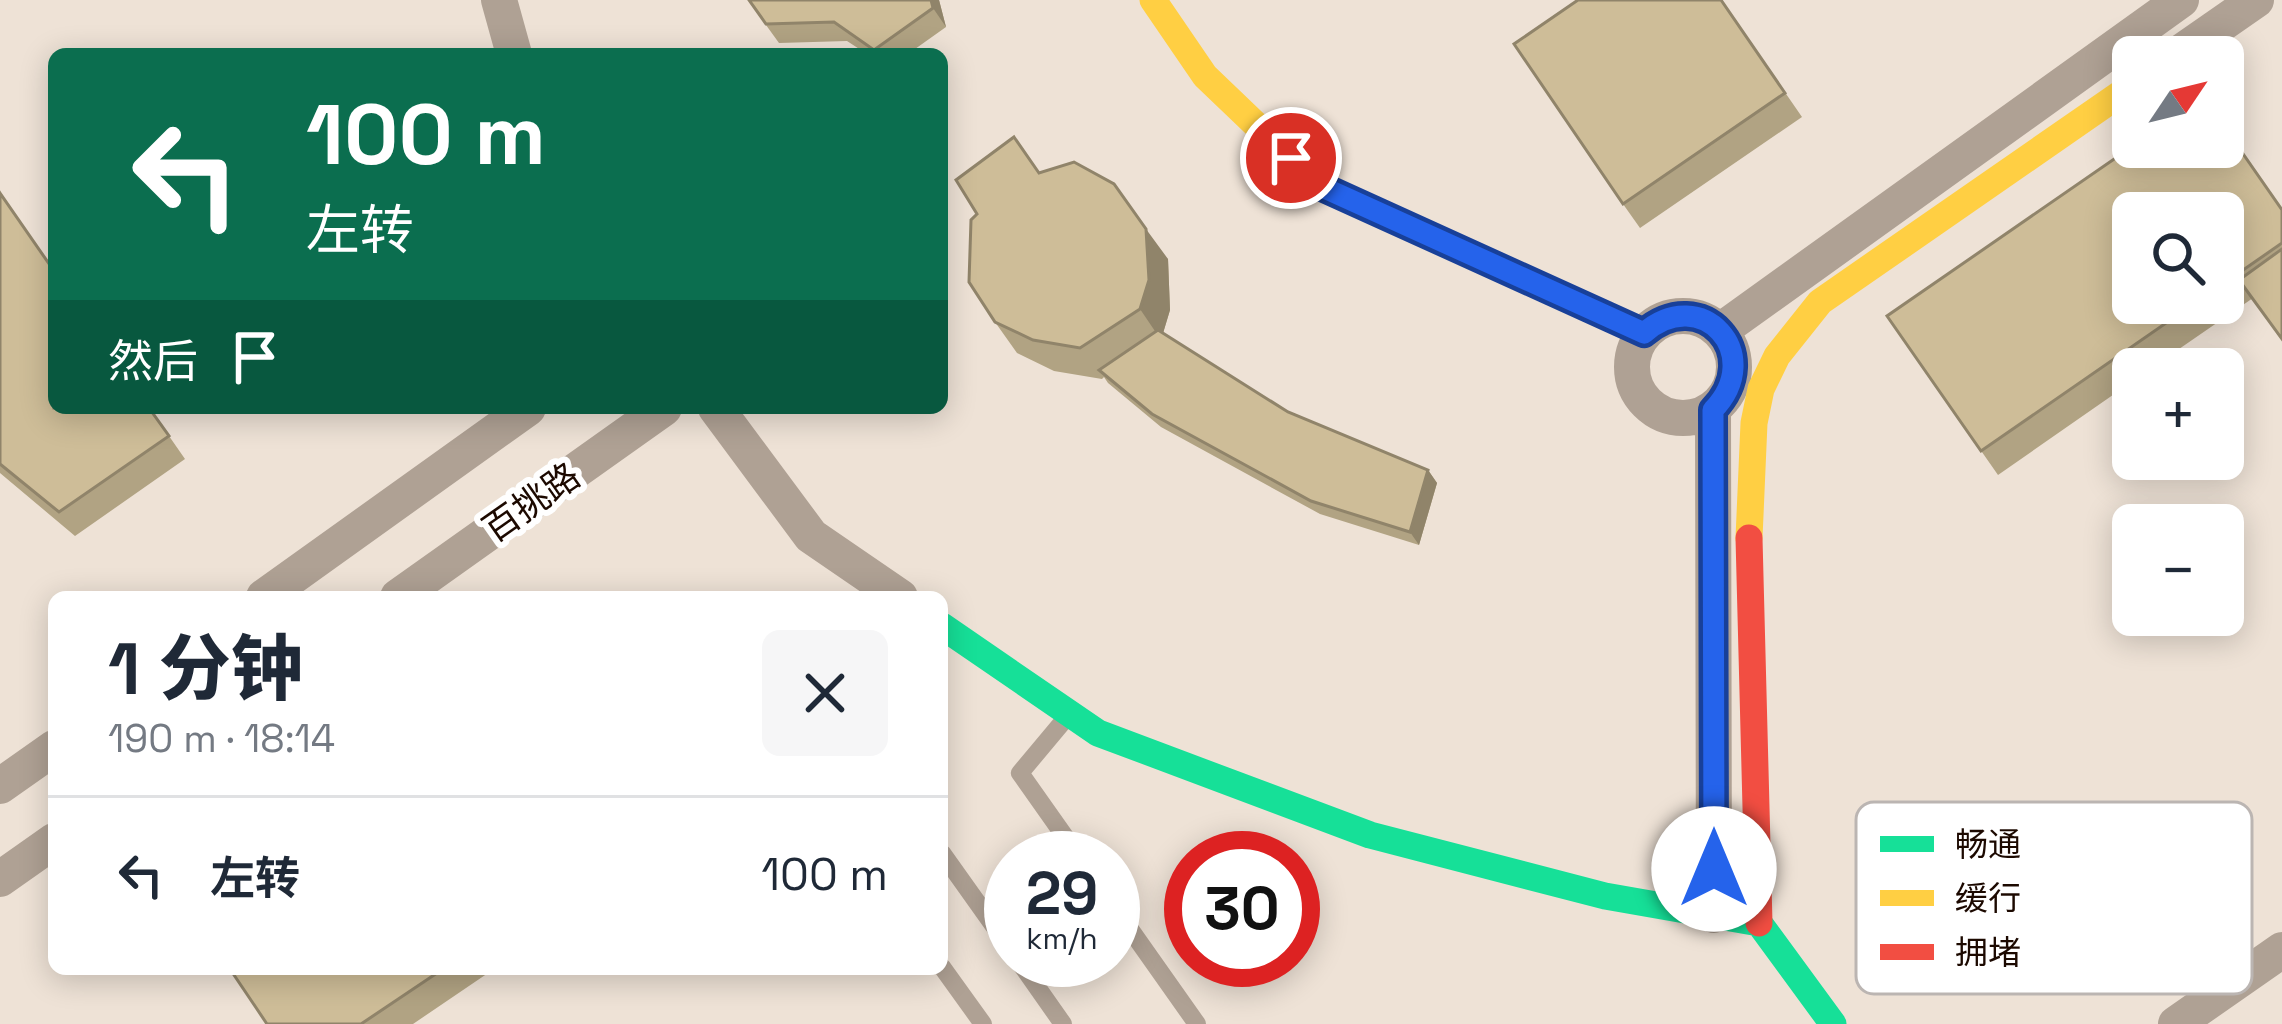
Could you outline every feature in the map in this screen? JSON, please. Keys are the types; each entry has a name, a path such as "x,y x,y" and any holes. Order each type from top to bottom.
{"street":[{"path":"499,0 512,48"},
{"path":"1153,0 1205,76 1320,186 1644,333"},
{"path":"1720,331 2181,0"},
{"path":"2204,36 2256,0"},
{"path":"1833,1024 1760,923 1748,530 1754,423 1762,389 1796,327 1820,302 2112,100"},
{"path":"1713,410 1680,418 1651,406 1633,379 1635,347 1644,333 1671,317 1688,316 1720,331 1735,363 1732,381 1713,410 1714,915"},
{"path":"272,591 520,414"},
{"name":"百挑路","path":"406,591 656,414"},
{"path":"720,414 811,536 859,578 887,591"},
{"path":"948,630 1098,733 1370,835 1605,896 1760,923"},
{"path":"0,786 48,752"},
{"path":"0,880 48,845"},
{"path":"2252,971 2282,950"},
{"path":"2176,1024 2219,994"}],"lane":[{"path":"1061,831 1020,773 1070,714"},
{"path":"948,861 984,912"},
{"path":"1140,943 1197,1024"},
{"path":"948,975 983,1024"},
{"path":"1037,987 1063,1024"}],"building":[{"path":"749,0 931,0 933,8 877,48 834,22 766,24"},
{"path":"1578,0 1721,0 1785,93 1623,204 1514,44"},
{"path":"1014,137 1039,173 1074,162 1114,184 1146,229 1149,280 1140,309 1080,348 1033,340 995,322 969,282 971,220 977,214 956,180"},
{"path":"2244,155 2282,210 2282,243 2244,269 2244,192 2112,192 2112,324 2165,324 2130,348 2112,348 2112,360 1981,451 1887,316 2112,161 2112,168 2244,168"},
{"path":"0,193 48,262 48,414 153,414 169,436 59,512 0,464"},
{"path":"2282,249 2282,339 2244,287 2244,276"},
{"path":"1158,330 1288,412 1428,470 1410,532 1311,501 1152,414 1099,370"},
{"path":"234,975 434,975 361,1024 267,1024"}],"traffic: fast":[{"path":"948,630 1098,733 1370,835 1605,896 1759,923 1833,1024"}],"traffic: slow":[{"path":"1153,0 1205,76 1320,186 1644,333"},
{"path":"1749,538 1754,423 1761,389 1777,356 1820,302 2112,100"}],"traffic: jam":[{"path":"1749,538 1759,923"}],"route":[{"path":"1291,158 1320,186 1644,333 1671,317 1688,316 1720,331 1730,346 1735,363 1732,381 1713,410 1714,869"}]}
